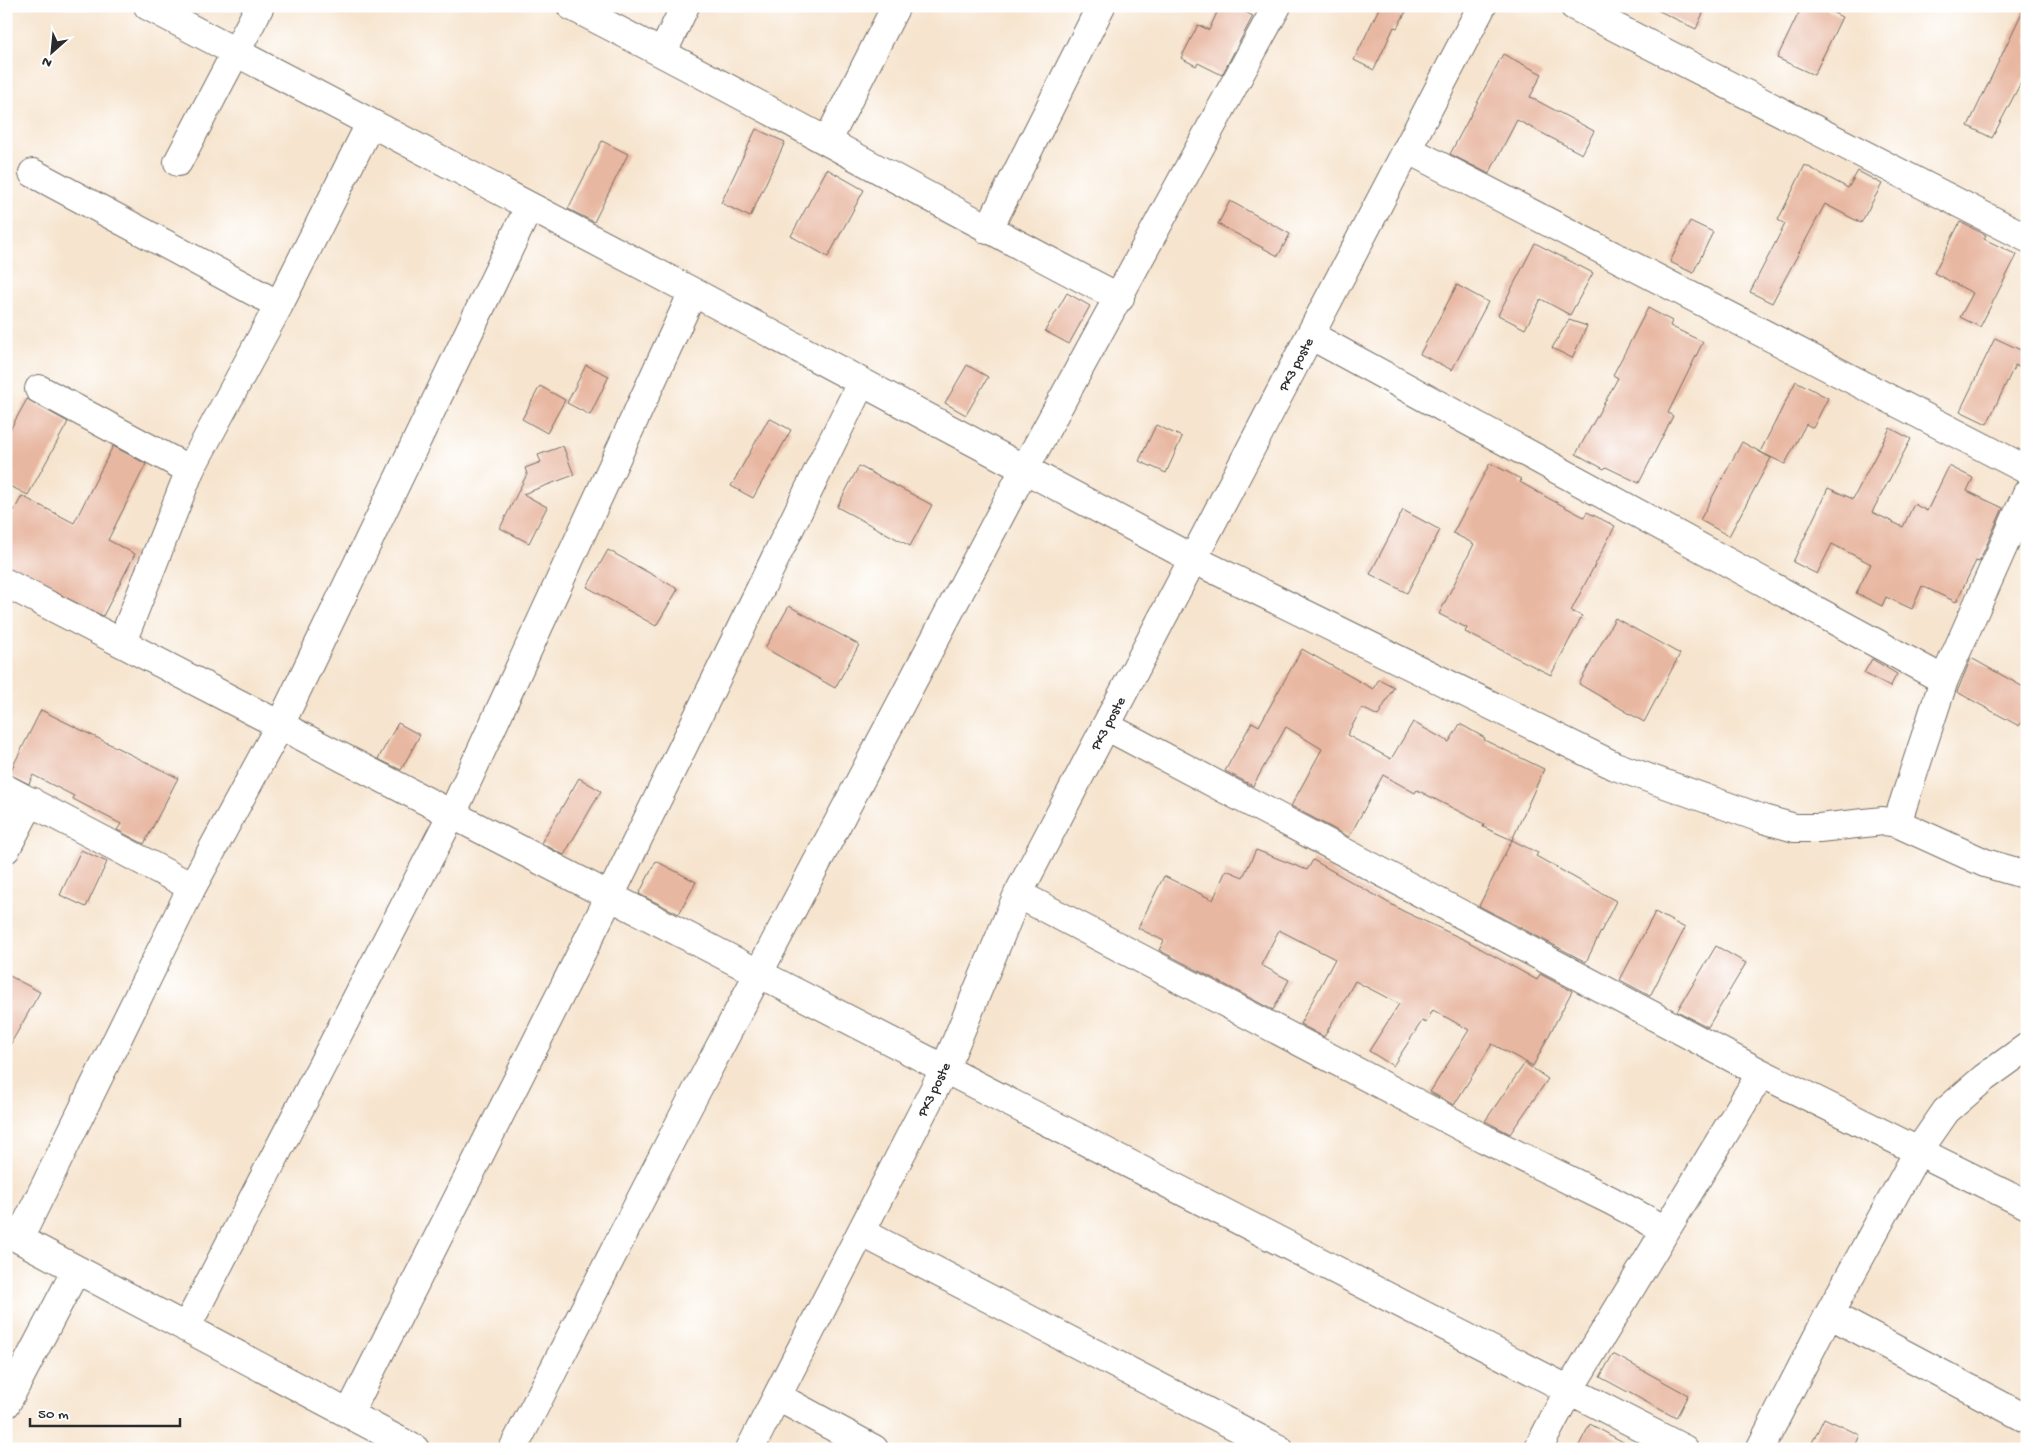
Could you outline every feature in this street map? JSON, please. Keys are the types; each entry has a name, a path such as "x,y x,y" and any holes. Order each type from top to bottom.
{"street":[{"path":"148,6 692,292 861,384 1193,559 1616,766 1763,819 1796,828 1819,828 1883,821 1897,823 1985,862 2027,875"},
{"path":"178,162 260,6"},
{"path":"571,6 663,52 828,140 988,230 1120,298"},
{"path":"663,52 685,6"},
{"path":"828,140 896,6"},
{"path":"988,230 1102,6"},
{"path":"513,1449 758,974 1024,470 1120,298 1277,6"},
{"name":"PK3 poste","path":"750,1449 944,1068 1018,894 1482,6"},
{"path":"1574,6 2027,238"},
{"path":"122,642 190,470 279,305 370,124"},
{"path":"1407,149 2027,470"},
{"path":"33,173 279,305"},
{"path":"415,1449 13,1236 192,887 280,725 529,207"},
{"path":"186,1328 452,814 692,292"},
{"path":"1310,335 1944,680"},
{"path":"349,1414 610,896 861,384"},
{"path":"39,389 190,470"},
{"path":"1897,823 1944,680 2027,493"},
{"path":"6,583 758,974 1684,1449"},
{"path":"1106,726 1762,1073 2027,1205"},
{"path":"6,789 192,887"},
{"path":"6,849 31,801"},
{"path":"1018,894 1485,1139 1610,1200 1666,1230"},
{"path":"1760,1449 1829,1314 1919,1150 1946,1111 1984,1078 2027,1047"},
{"path":"1538,1449 1569,1390 1762,1073"},
{"path":"861,1232 1279,1449"},
{"path":"6,1404 76,1270"},
{"path":"1829,1314 2027,1419"},
{"path":"778,1397 874,1449"}],"building":[{"path":"1220,6 1233,6 1253,16 1222,75 1198,63 1196,66 1181,58 1198,25 1209,30"},
{"path":"1380,6 1409,6 1397,28 1394,27 1374,70 1354,60"},
{"path":"1649,6 1706,6 1696,29"},
{"path":"1802,6 1819,6 1842,17 1814,75 1777,58"},
{"path":"2025,6 2027,6 2027,71 1992,138 1968,126"},
{"path":"1503,54 1542,74 1530,97 1594,131 1582,154 1517,120 1489,174 1450,154"},
{"path":"756,129 785,142 750,217 721,203"},
{"path":"602,141 628,154 594,222 568,209"},
{"path":"1805,165 1848,188 1858,171 1882,184 1861,223 1825,204 1772,303 1750,292 1785,224 1778,220"},
{"path":"827,169 864,190 828,257 791,236"},
{"path":"1230,201 1290,234 1278,256 1218,224"},
{"path":"1690,221 1713,232 1693,273 1670,262"},
{"path":"1960,222 1986,235 1984,239 2017,255 1980,327 1960,317 1973,293 1934,273"},
{"path":"1535,243 1593,273 1570,315 1541,299 1525,329 1498,315"},
{"path":"1457,285 1488,302 1452,370 1420,354"},
{"path":"1067,293 1090,306 1069,344 1045,331"},
{"path":"1648,308 1672,321 1670,326 1703,342 1668,413 1673,416 1639,483 1606,467 1604,469 1576,454 1618,378 1613,375"},
{"path":"1569,320 1587,326 1572,358 1552,348"},
{"path":"1995,338 2027,353 2027,359 2022,369 2015,365 1987,424 1960,411"},
{"path":"586,365 609,376 590,415 567,403"},
{"path":"967,365 988,377 966,415 945,403"},
{"path":"1796,381 1828,398 1813,428 1806,424 1785,464 1760,452"},
{"path":"540,386 565,400 547,433 522,419"},
{"path":"27,399 68,422 28,495 6,484 6,437"},
{"path":"769,418 791,430 753,498 731,486"},
{"path":"1156,425 1182,437 1166,473 1139,461"},
{"path":"1890,428 1911,439 1872,512 1903,527 1914,504 1927,511 1949,466 1973,478 1967,491 2003,508 1979,562 1976,561 1956,602 1922,586 1912,609 1886,597 1882,606 1856,593 1871,564 1832,544 1817,574 1793,562 1828,488 1853,499"},
{"path":"1742,442 1771,458 1729,536 1700,520"},
{"path":"113,446 146,464 108,540 135,554 103,616 6,568 6,525 22,496 74,523"},
{"path":"563,446 574,475 523,494 547,507 529,543 500,528 527,474 525,468 541,462 538,455"},
{"path":"1490,463 1521,479 1520,482 1584,517 1587,512 1615,526 1571,611 1582,616 1551,675 1465,632 1467,628 1439,614 1474,544 1453,533"},
{"path":"859,466 932,505 910,546 837,507"},
{"path":"1403,510 1440,530 1407,593 1370,574"},
{"path":"608,550 678,589 656,626 587,587"},
{"path":"789,606 859,645 835,688 765,648"},
{"path":"1615,618 1680,654 1644,722 1579,684"},
{"path":"1302,649 1373,689 1379,679 1394,687 1378,716 1362,708 1347,735 1391,759 1413,722 1449,742 1460,724 1485,738 1484,740 1544,769 1512,840 1483,827 1484,824 1417,790 1415,793 1383,775 1349,837 1291,806 1322,749 1286,727 1253,786 1225,771 1252,722 1259,726"},
{"path":"1971,658 2027,689 2027,713 2019,726 1957,692"},
{"path":"1872,659 1897,674 1890,687 1864,673"},
{"path":"41,710 178,778 144,844 117,830 121,824 73,799 74,796 33,775 29,784 9,774"},
{"path":"398,723 420,735 401,770 378,759"},
{"path":"579,778 601,791 564,855 541,843"},
{"path":"1512,840 1538,853 1536,856 1616,901 1586,962 1479,906"},
{"path":"81,850 107,862 86,907 60,895"},
{"path":"1256,850 1307,870 1313,860 1403,911 1467,941 1537,980 1540,974 1572,991 1533,1066 1492,1044 1454,1105 1430,1092 1469,1030 1433,1010 1426,1023 1422,1021 1393,1066 1369,1051 1399,1004 1355,981 1324,1037 1300,1024 1335,959 1279,930 1261,965 1289,980 1273,1010 1159,950 1164,941 1138,928 1164,876 1213,900 1226,870 1243,877"},
{"path":"656,861 696,882 679,914 639,894"},
{"path":"1655,912 1685,928 1650,996 1620,980"},
{"path":"1716,946 1746,963 1708,1027 1677,1011"},
{"path":"6,974 40,992 6,1052"},
{"path":"1525,1063 1548,1079 1510,1134 1485,1121"},
{"path":"1613,1354 1688,1395 1676,1418 1600,1377"},
{"path":"1824,1418 1860,1435 1854,1449 1809,1449"},
{"path":"1590,1424 1636,1449 1577,1449"}]}
